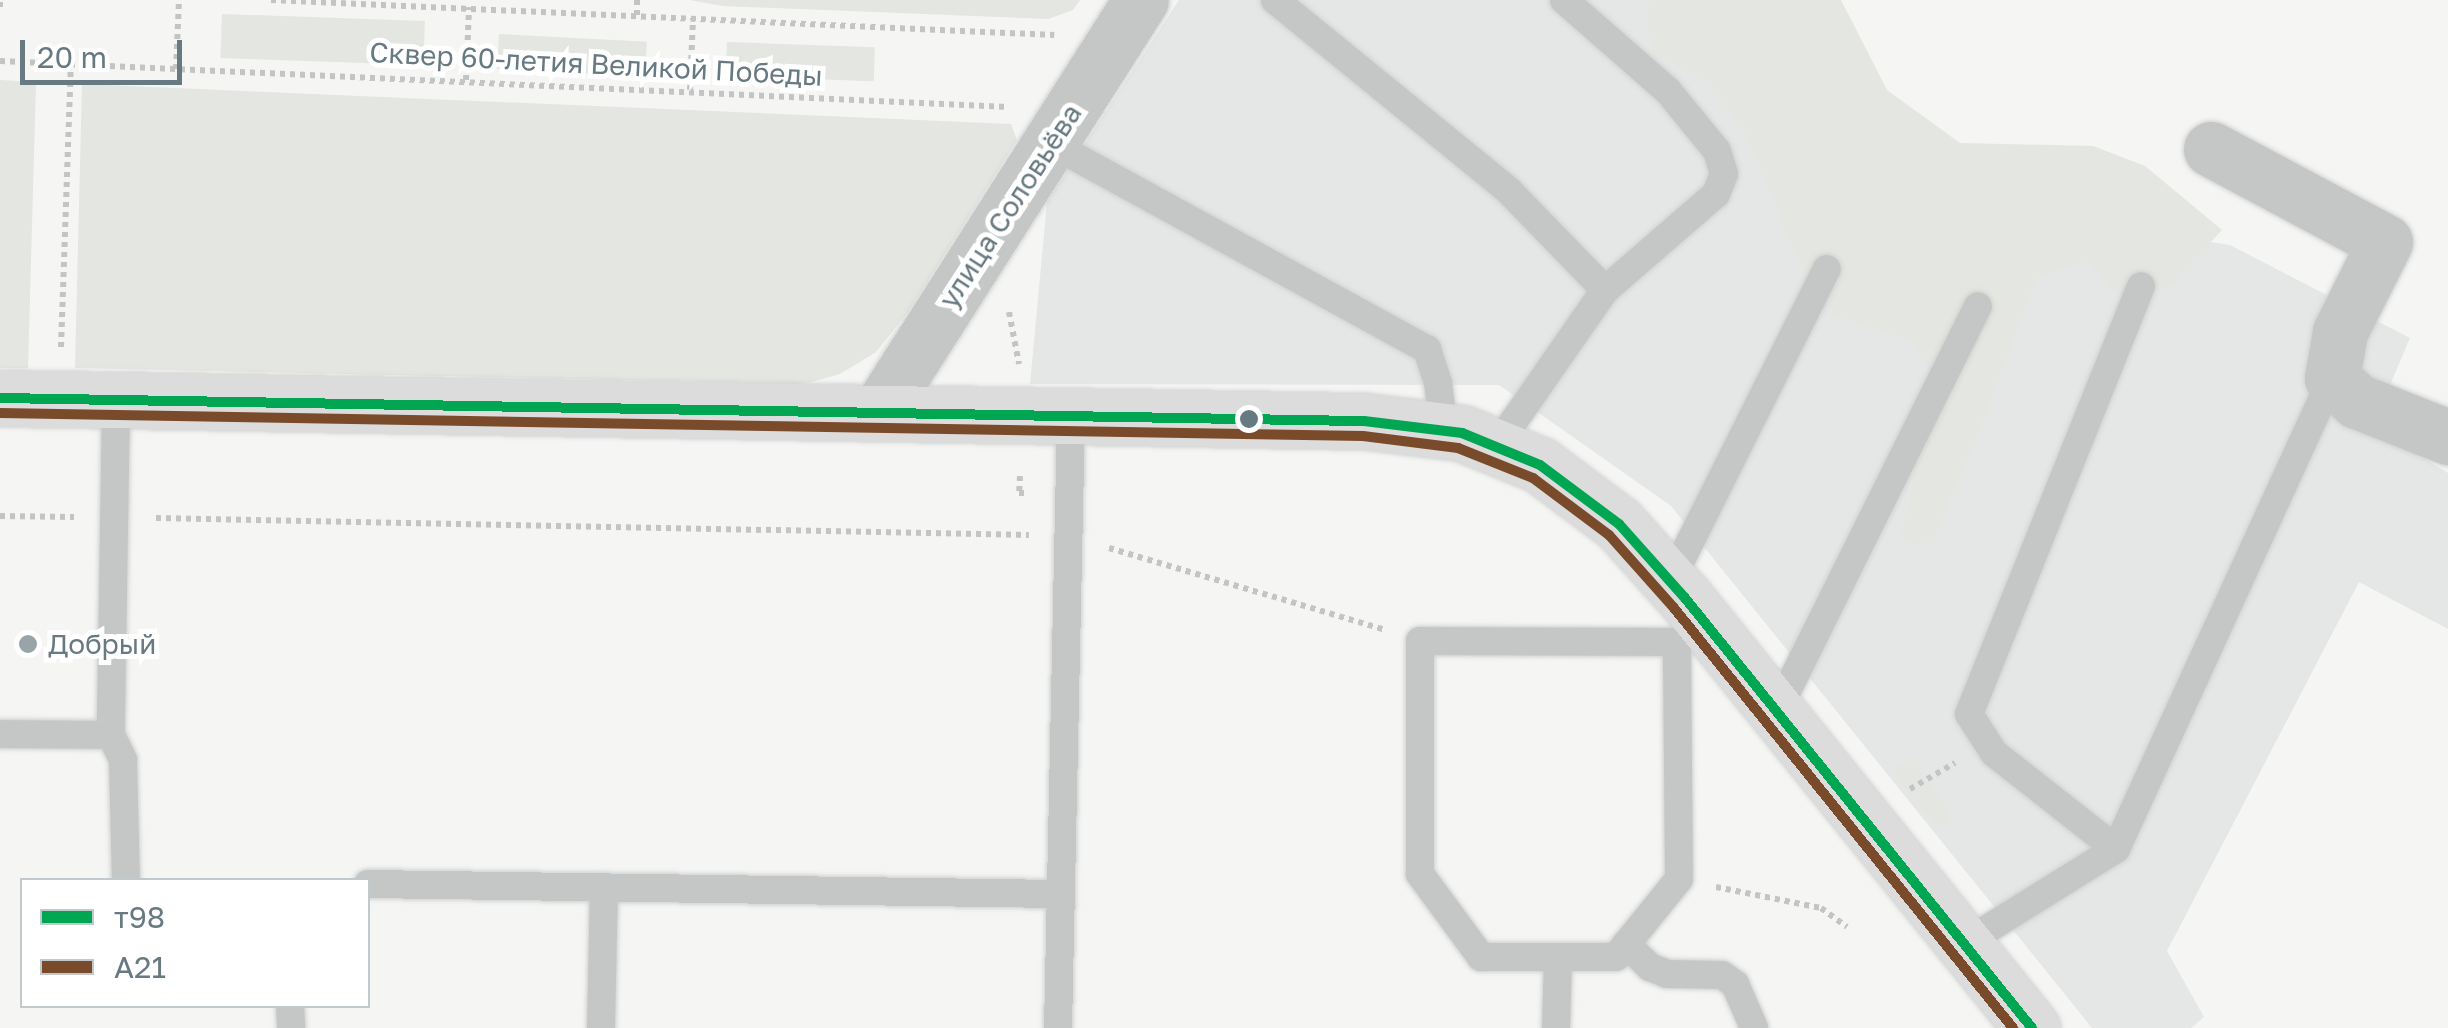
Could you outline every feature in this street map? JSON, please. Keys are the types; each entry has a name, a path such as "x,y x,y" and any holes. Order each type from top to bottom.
{"street":[{"name":"улица Соловьёва","path":"880,412 1129,19"},
{"path":"2211,149 2384,242 2340,332 2332,378 2357,401 2448,437"},
{"path":"0,398 1364,421 1462,433 1540,466 1618,524 1670,582 1691,633 1776,713 2032,1028"}],"lane":[{"path":"1276,0 1509,191 1605,290"},
{"path":"1496,448 1605,290 1716,194 1724,174 1717,151 1668,91 1564,0"},
{"path":"1060,127 1427,349 1438,383 1444,431"},
{"path":"1670,582 1827,269"},
{"path":"2116,849 1994,754 1970,714 2141,286"},
{"path":"1776,713 1978,306"},
{"path":"1965,943 2116,849 2332,378"},
{"path":"116,400 111,736 124,760 126,878"},
{"path":"1058,1028 1071,417"},
{"path":"1691,633 1678,880 1616,957 1481,957 1420,874 1420,641 1691,633"},
{"path":"0,734 111,736"},
{"path":"370,884 1060,894"},
{"path":"602,1028 604,888"},
{"path":"1626,944 1650,967 1667,974 1722,975 1735,984 1754,1028"},
{"path":"1556,1028 1558,957"}],"path":[{"path":"176,68 179,0"},
{"path":"271,0 693,18 1129,19"},
{"path":"636,16 637,0"},
{"path":"466,80 469,8"},
{"path":"690,90 693,18"},
{"name":"Сквер 60-летия Великой Победы","path":"0,60 690,90 1060,127"},
{"path":"59,399 71,63"},
{"path":"0,516 1070,536 1420,641"},
{"path":"1859,814 1946,772 1984,736"},
{"path":"1678,880 1821,908 1847,927"}],"shaded area":[{"path":"690,0 1080,0 1073,10 1048,19 723,6"},
{"path":"1179,0 1774,0 1799,177 2230,245 2410,338 2372,427 2448,473 2448,629 2359,582 2167,951 2204,1017 2191,1028 2092,1028 1671,506 1499,385 1030,384 1047,202"},
{"path":"1652,0 1841,0 1887,90 1960,143 2093,146 2145,166 2222,230 2170,285 2116,294 2087,261 2037,277 1971,451 1934,535 1920,546 1899,537 1909,504 1931,373 1912,341 1835,315 1793,247 1744,129 1704,80 1653,53 1646,12"},
{"path":"222,14 425,21 423,65 220,58"},
{"path":"499,34 647,42 645,77 497,69"},
{"path":"727,42 875,47 874,81 726,76"},
{"path":"0,80 36,82 28,368 0,368"},
{"path":"82,84 1011,124 1017,140 908,312 876,352 840,374 804,384 75,368"},
{"path":"1904,761 1914,764 1949,809 1945,826 1938,826 1896,776 1894,765"}],"transit line":[{"name":"т98","path":"0,398 1364,421 1462,433 1540,465 1619,524 1685,598 2032,1028"},
{"name":"А21","path":"0,413 1363,436 1458,448 1533,478 1609,535 1674,608 2013,1028"}],"place":[{"name":"Добрый","path":"28,644"}]}
